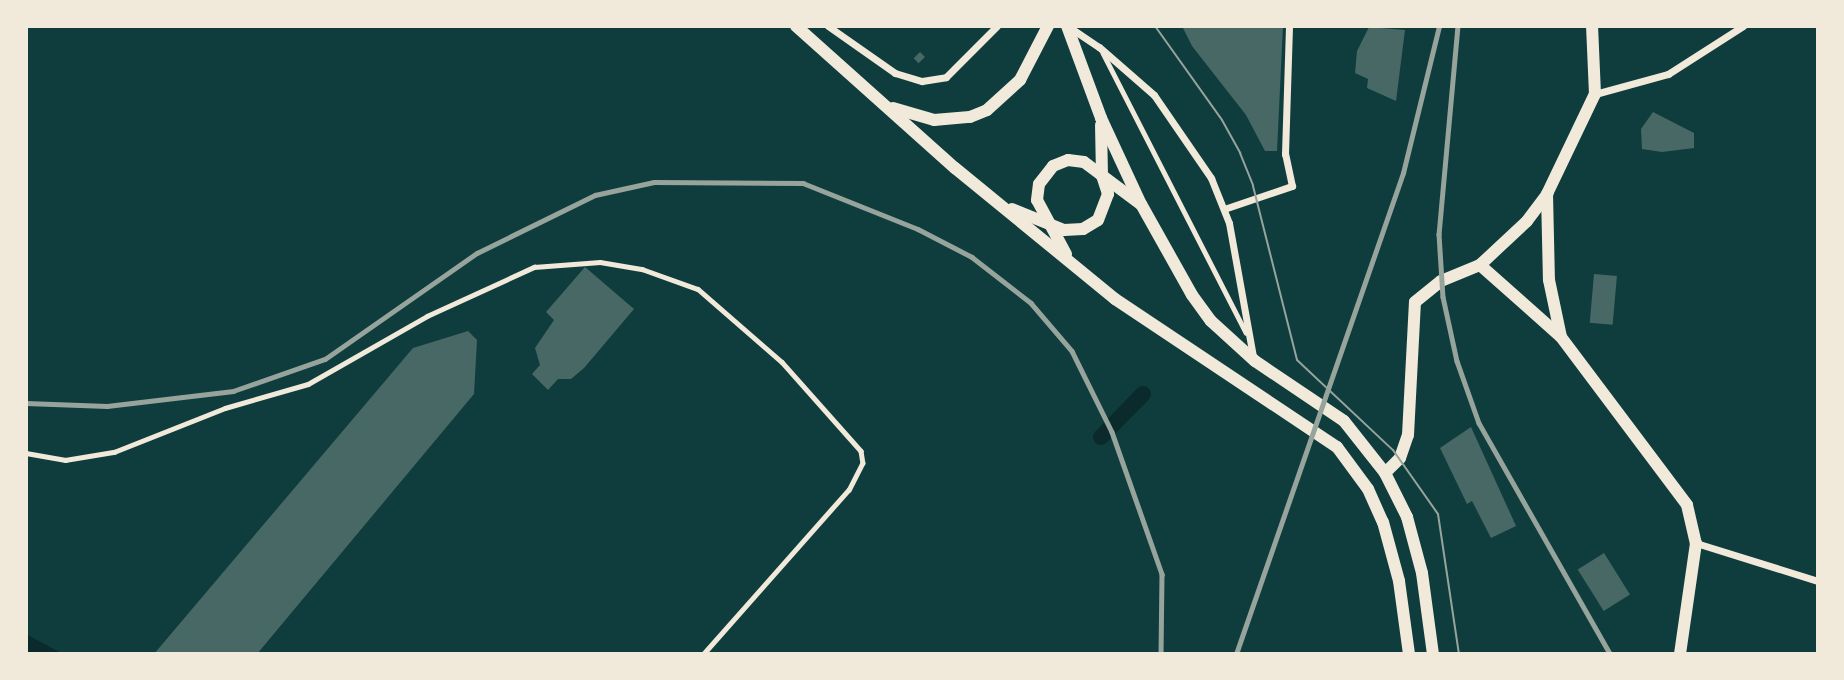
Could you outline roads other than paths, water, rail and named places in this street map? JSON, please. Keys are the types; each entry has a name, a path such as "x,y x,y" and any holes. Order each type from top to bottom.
{"main road":[{"path":"796,26 883,104 1130,310 1337,447 1368,489 1383,522 1399,581 1409,654"},
{"path":"883,104 934,120 970,117 987,110 1020,80 1048,26"},
{"path":"1067,26 1101,118 1141,204 1192,295 1211,321 1255,360 1344,421 1385,473 1407,517 1422,573 1433,654"},
{"path":"1385,473 1400,458 1408,435 1415,302 1433,286 1480,265 1527,222 1547,194 1595,94 1592,26"},
{"path":"1006,208 1048,221 1064,230 1091,225 1107,203 1102,176 1101,118"},
{"path":"1069,260 1039,208 1037,192 1053,166 1076,160 1141,204"},
{"path":"1547,194 1549,281 1561,337"},
{"path":"1480,265 1561,337 1687,505 1696,543 1680,654"}],"street":[{"path":"828,26 895,73 922,81 946,77 997,26"},
{"path":"1067,26 1099,47 1154,94 1211,178 1224,209 1247,332 1255,360"},
{"path":"1224,209 1292,186 1285,154 1289,26"},
{"path":"1595,94 1668,74 1743,26"},
{"path":"1696,543 1818,581"}],"lane":[{"path":"1099,47 1247,332"},
{"path":"26,453 65,460 114,452 225,408 308,384 427,316 534,267 577,261 642,269 698,289 782,362 861,451 863,463 849,490 704,654"}],"water":[{"path":"26,634 63,654 26,654"}],"waterway":[{"path":"1101,437 1143,394"}],"tram line":[{"path":"1155,26 1222,120 1240,153 1253,186 1297,360 1393,450 1438,514 1459,654"}],"railway":[{"path":"1236,654 1403,173 1439,26"},
{"path":"1458,26 1439,234 1443,297 1457,361 1479,423 1610,654"},
{"path":"26,403 107,406 233,391 325,359 477,253 595,195 654,182 803,183 918,229 972,257 1031,303 1072,351 1112,432 1162,574 1161,654"}]}
